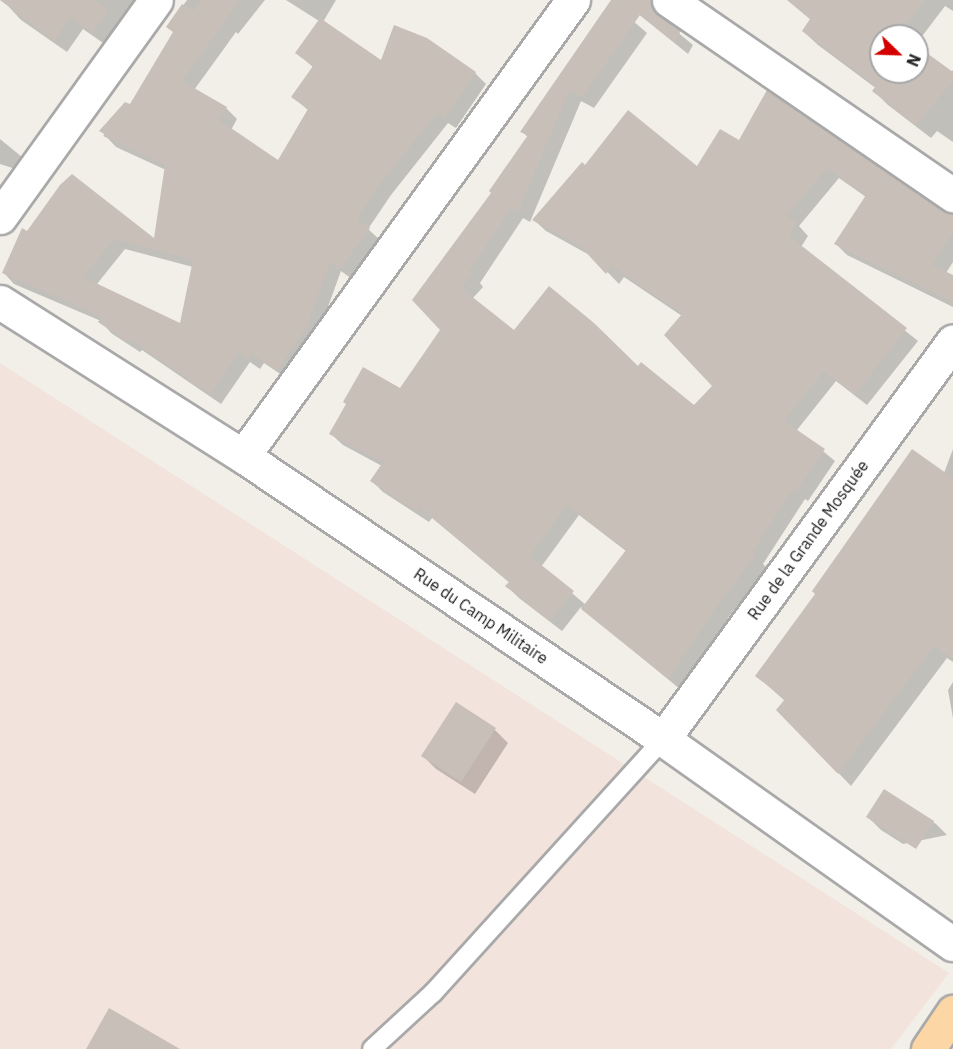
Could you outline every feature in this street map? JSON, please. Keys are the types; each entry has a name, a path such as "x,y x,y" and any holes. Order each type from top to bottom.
{"main road":[{"path":"928,1049 953,1012"}],"street":[{"path":"0,217 156,0"},
{"path":"243,456 573,0"},
{"path":"669,0 953,195"},
{"name":"Rue du Camp Militaire","path":"0,302 243,456 663,739 953,944"},
{"name":"Rue de la Grande Mosquée","path":"663,739 953,341"}],"lane":[{"path":"372,1049 433,993 663,739"}],"shaded area":[{"path":"0,363 949,973 891,1049 0,1049"}],"building":[{"path":"0,0 95,0 109,10 92,33 70,17 54,41"},
{"path":"202,0 240,0 182,81 227,107 219,120 278,160 308,109 291,97 313,66 295,53 320,18 381,60 394,25 427,38 476,72 445,118 437,113 380,184 357,219 370,228 340,269 330,262 307,326 277,371 252,354 249,359 239,352 210,394 131,340 129,343 98,322 102,317 2,273 22,228 27,231 60,185 72,174 154,238 165,165 103,136 105,134 99,131 125,102 130,104 173,32 166,27 182,4 193,11","holes":["114,239 193,260 180,323 83,277"]},
{"path":"611,0 651,0 658,15 681,31 674,42 640,15 582,97 569,91 518,212 511,208 469,271 473,274 461,288 514,330 549,286 594,323 638,366 641,362 694,405 712,386 664,335 682,314 612,266 606,274 581,247 532,220 582,162 585,165 628,110 697,166 720,129 739,140 767,90 942,210 953,213 953,233 932,265 953,275 953,302 834,244 866,195 827,168 786,216 797,223 789,236 907,328 855,395 824,371 784,421 825,449 796,491 793,489 752,552 756,555 719,603 668,679 581,609 626,550 567,505 530,556 574,591 550,621 505,586 509,582 420,507 417,512 370,481 383,462 329,434 346,404 343,402 363,367 400,388 440,330 412,300 491,193 489,191 528,135 520,132"},
{"path":"788,0 925,0 907,24 869,24 869,81 802,31 810,19"},
{"path":"929,55 953,72 953,81 916,125 872,91 876,86 873,84 929,84"},
{"path":"912,449 953,478 953,659 934,646 838,774 776,710 785,699 755,676 815,594 812,591"},
{"path":"456,702 496,728 461,782 421,756"},
{"path":"884,789 934,821 916,849 866,817"},
{"path":"109,1008 180,1049 86,1049"}]}
